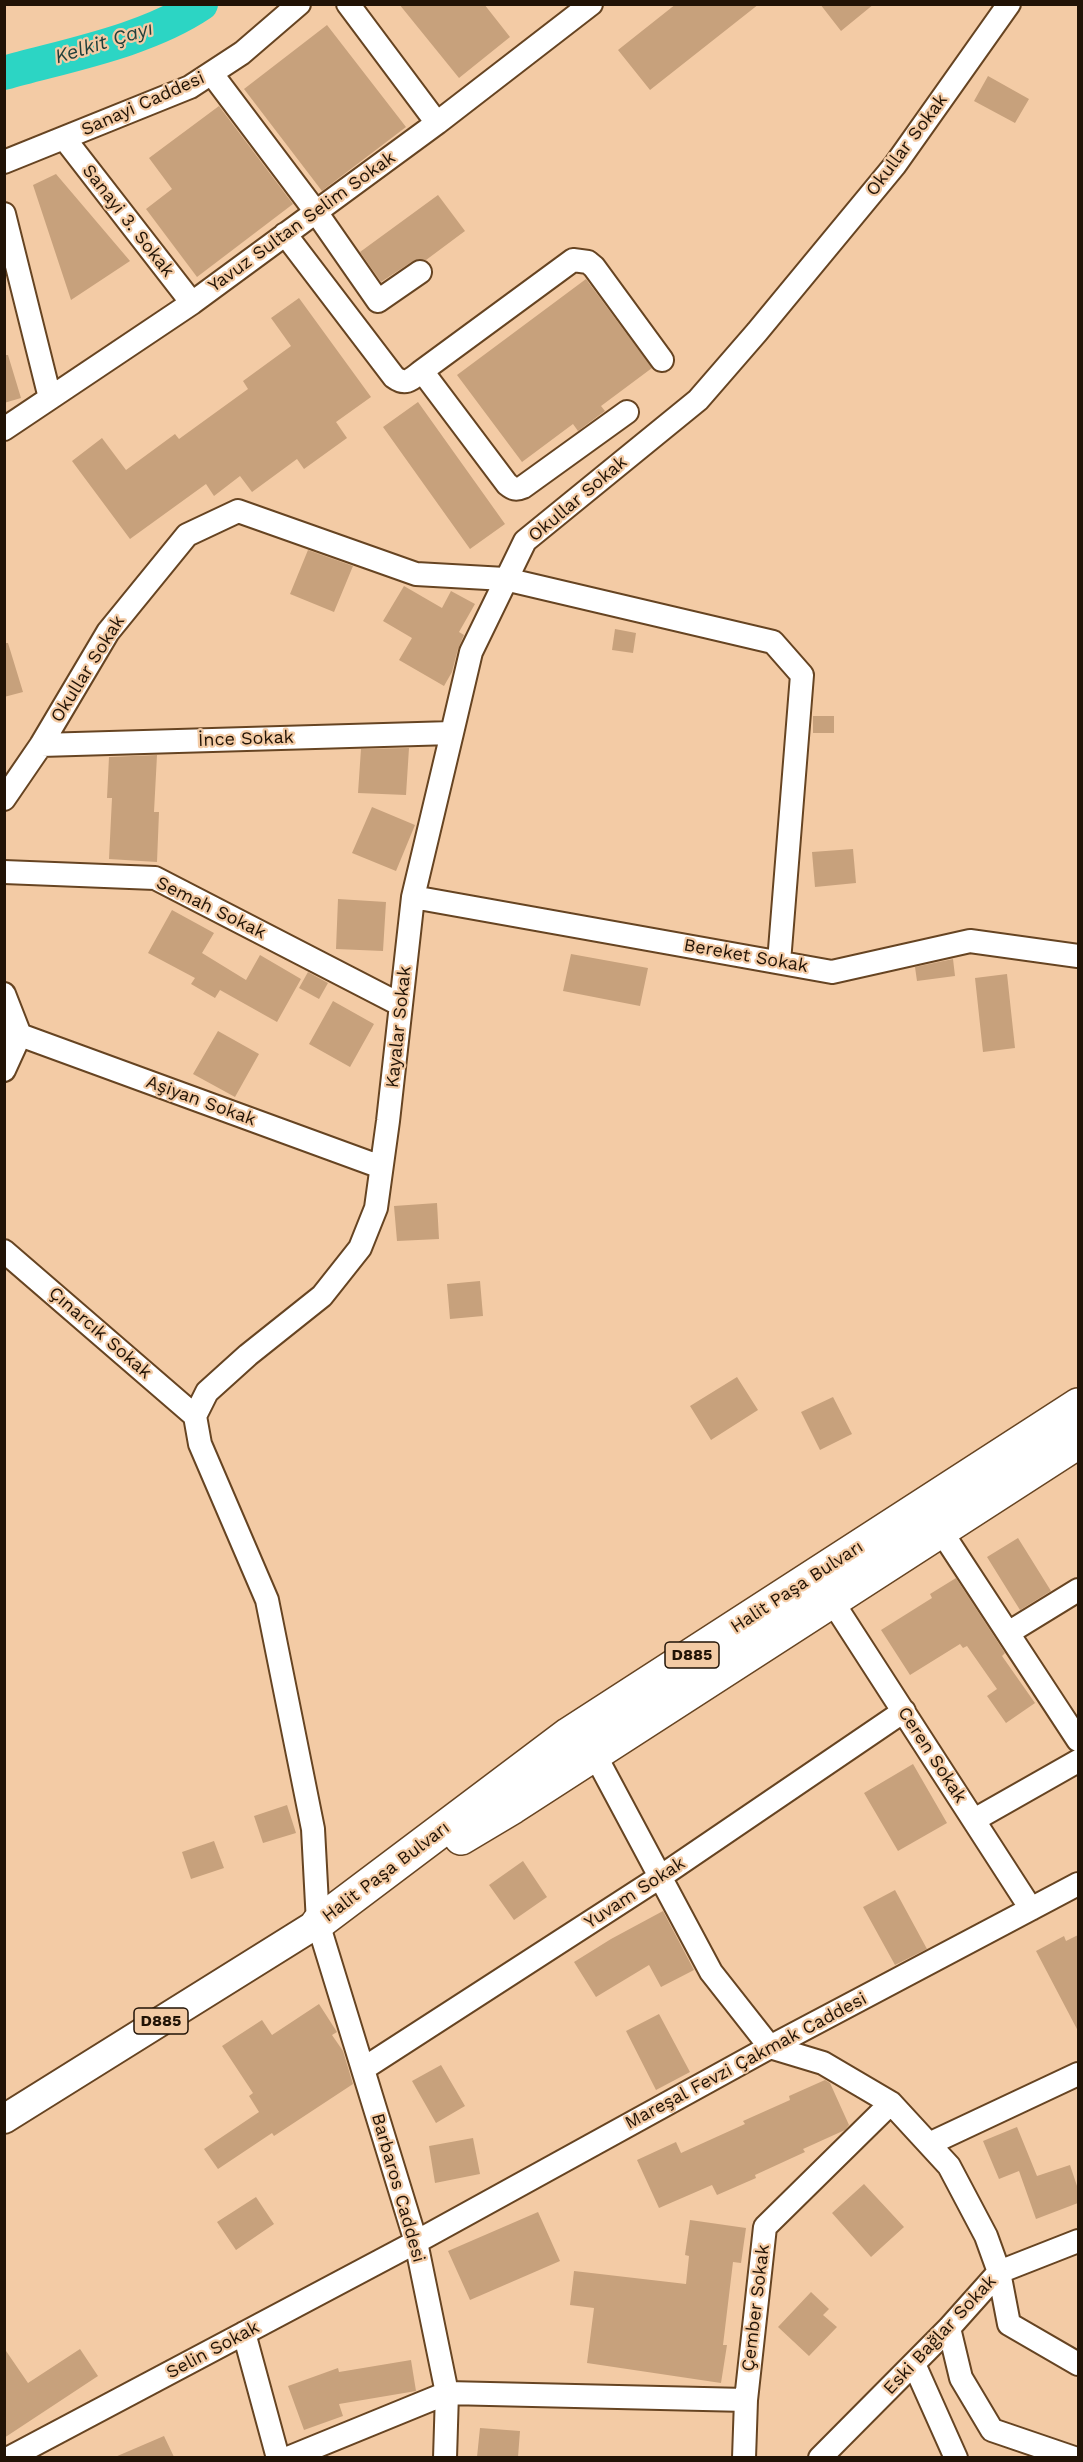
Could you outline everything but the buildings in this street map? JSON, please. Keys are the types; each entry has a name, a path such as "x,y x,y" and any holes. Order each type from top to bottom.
{"highway":[{"name":"Halit Paşa Bulvarı","path":"318,1923 569,1734 1078,1404"},
{"name":"Halit Paşa Bulvarı","path":"318,1923 513,1807 1078,1442"}],"main road":[{"name":"D885","path":"4,2119 318,1923"}],"street":[{"name":"Sanayi Caddesi","path":"4,162 190,87 242,53 299,4"},
{"path":"348,4 437,123"},
{"name":"Yavuz Sultan Selim Sokak","path":"4,429 34,418 50,398 150,339 192,303 267,258 285,234 316,212 388,170 437,123 591,4"},
{"name":"Okullar Sokak","path":"4,799 34,738 108,632 187,535 238,511 336,538 416,574 505,579 525,541 698,400 842,215 895,165 948,76 1009,4"},
{"path":"212,74 316,212 378,301 420,272"},
{"name":"Sanayi 3. Sokak","path":"64,138 192,303"},
{"path":"4,214 50,398"},
{"path":"285,234 358,333 399,381 409,381 573,260 588,262 594,267 662,360"},
{"path":"422,371 507,484 517,489 627,412"},
{"path":"505,579 773,642 802,675 779,962"},
{"name":"Kayalar Sokak","path":"195,1416 207,1392 248,1355 322,1296 360,1248 376,1208 413,897 471,652 505,579"},
{"name":"İnce Sokak","path":"34,738 452,733"},
{"name":"Semah Sokak","path":"4,872 155,878 401,1005"},
{"name":"Bereket Sokak","path":"413,897 832,972 970,941 1078,956"},
{"path":"4,994 12,1035 4,1070"},
{"name":"Aşiyan Sokak","path":"12,1035 381,1167"},
{"name":"Çınarcık Sokak","path":"4,1251 195,1416"},
{"name":"Barbaros Caddesi","path":"195,1416 200,1443 267,1600 313,1829 318,1923 416,2242 447,2393 444,2457"},
{"path":"941,1531 1078,1740"},
{"path":"1008,1633 1078,1590"},
{"name":"Ceren Sokak","path":"832,1601 1031,1909"},
{"name":"Yuvam Sokak","path":"363,2069 660,1877 904,1711"},
{"path":"594,1755 711,1972 770,2047 823,2063 891,2103 949,2166 986,2236 999,2272 1009,2324 1078,2364"},
{"path":"974,1820 1078,1761"},
{"name":"Mareşal Fevzi Çakmak Caddesi","path":"416,2242 770,2047 1078,1884"},
{"path":"929,2144 1078,2074"},
{"name":"Çember Sokak","path":"744,2457 746,2400 765,2227 891,2103"},
{"name":"Eski Bağlar Sokak","path":"820,2457 949,2328 999,2272 1078,2241"},
{"name":"Selin Sokak","path":"9,2457 416,2242"},
{"path":"949,2328 961,2378 992,2430 1074,2457"},
{"path":"244,2333 278,2457"},
{"path":"914,2364 956,2457"},
{"path":"288,2457 447,2393 746,2400"}],"waterway":[{"name":"Kelkit Çayı","path":"4,73 106,46 156,28 201,4"}]}
